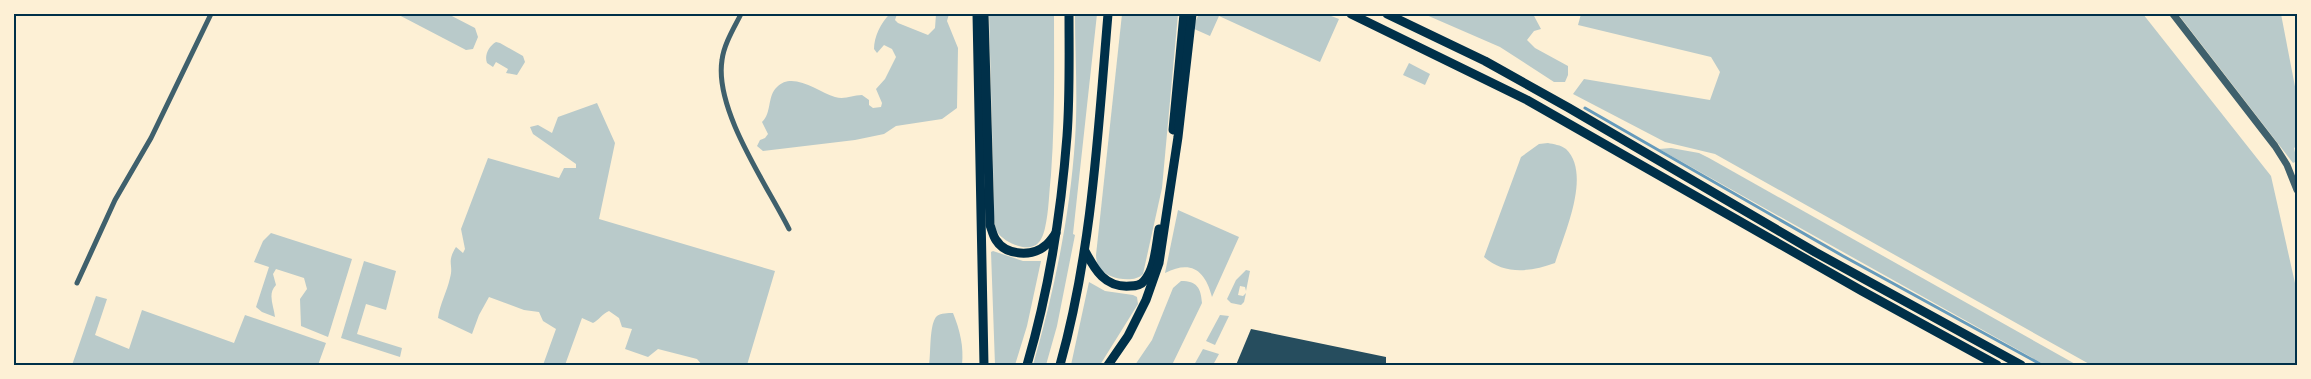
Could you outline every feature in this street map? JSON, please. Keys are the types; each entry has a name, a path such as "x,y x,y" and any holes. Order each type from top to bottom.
{"main road":[{"path":"977,14 984,365"},
{"path":"984,14 990,225 996,240 1003,247 1021,253 1031,253 1048,245 1057,230"},
{"path":"1028,365 1049,279 1057,230 1067,134 1070,14"},
{"path":"1060,365 1072,321 1085,250 1094,180 1108,14"},
{"path":"1085,250 1095,270 1107,281 1127,287 1135,286 1143,282 1148,274 1159,231 1171,145 1184,14"},
{"path":"1108,365 1133,327 1146,300 1159,263 1178,137 1192,14"},
{"path":"1351,14 1527,100 1862,291 1997,365"},
{"path":"1387,14 1485,61 1729,200 1815,252 2021,365"}],"street":[{"path":"77,282 115,200 150,138 212,14"},
{"path":"741,14 722,58 723,89 744,147 789,229"},
{"path":"2173,14 2275,146 2297,190"}],"shaded area":[{"path":"397,14 414,16 416,14 448,14 475,28 478,37 473,49 466,50"},
{"path":"890,14 897,14 895,20 898,23 928,35 935,28 936,14 949,14 947,21 958,48 957,108 942,119 896,126 884,134 855,140 763,151 757,146 760,140 768,134 762,122 767,114 772,95 777,87 783,83 790,81 806,84 839,98 862,95 869,100 869,105 873,108 881,107 882,103 876,89 885,79 896,57 892,49 884,45 877,53 874,49 874,44 881,25"},
{"path":"989,14 1054,14 1053,135 1048,208 1042,237 1039,242 1030,247 1018,246 1006,240 996,230"},
{"path":"1075,14 1097,14 1073,234 1075,235 1057,326 1046,365 1033,365 1048,310 1060,254 1073,168 1076,124"},
{"path":"1122,14 1178,14 1162,188 1143,274 1133,279 1120,279 1108,275 1099,267 1096,260"},
{"path":"1199,14 1326,14 1339,19 1320,62 1219,16 1210,36 1192,28"},
{"path":"1424,14 1533,14 1541,29 1534,31 1527,40 1535,48 1568,66 1568,75 1565,82 1554,82 1500,47"},
{"path":"1581,14 2143,14 2271,176 2297,292 2297,365 2091,365 1715,154 1665,142 1573,94 1584,79 1710,100 1720,72 1711,57 1578,25"},
{"path":"2178,14 2281,14 2297,97 2297,146 2294,148 2297,161 2293,163"},
{"path":"496,42 523,56 525,62 517,75 506,73 508,69 496,62 493,67 487,63 488,51"},
{"path":"1409,63 1430,74 1425,85 1403,75"},
{"path":"597,103 615,143 599,219 775,271 747,365 702,365 697,359 658,349 648,357 625,349 632,329 622,327 619,318 609,311 593,323 582,318 565,365 543,365 556,329 543,321 539,312 524,310 489,297 479,315 472,334 438,318 450,278 451,257 456,247 463,253 465,249 461,229 488,158 559,178 564,168 576,168 576,164 533,134 530,127 538,125 552,133 558,117"},
{"path":"1548,143 1566,149 1573,160 1577,173 1574,204 1555,263 1527,270 1500,267 1484,257 1521,157 1539,144"},
{"path":"1671,148 1699,153 1709,158 2077,365 2045,365 1659,149"},
{"path":"1178,210 1239,237 1212,297 1205,280 1196,270 1182,267 1165,273"},
{"path":"271,233 352,259 328,337 301,326 300,299 307,289 304,278 276,269 273,274 276,285 271,296 275,317 262,312 256,307 269,267 254,262 263,241"},
{"path":"993,251 1023,261 1041,261 1027,326 1015,365 995,365 991,252"},
{"path":"364,261 396,271 386,310 366,304 357,334 402,348 400,357 341,338"},
{"path":"1246,270 1250,271 1246,291 1245,287 1240,286 1238,295 1243,296 1246,293 1244,302 1241,305 1231,303 1227,299 1236,280"},
{"path":"1181,281 1191,282 1197,286 1201,293 1202,303 1172,365 1135,365 1152,340 1173,288"},
{"path":"1089,282 1105,291 1133,295 1137,297 1138,304 1100,365 1071,365"},
{"path":"96,296 107,299 95,335 129,349 142,310 234,343 245,315 326,343 318,365 72,365"},
{"path":"953,313 961,339 962,365 929,365 931,332 934,320 940,314"},
{"path":"1220,315 1229,316 1215,345 1206,341"},
{"path":"1203,349 1219,354 1213,365 1194,365"}],"building":[{"path":"1251,329 1386,357 1386,365 1236,365"}],"waterway":[{"path":"1585,108 1843,256 2042,365"}]}
